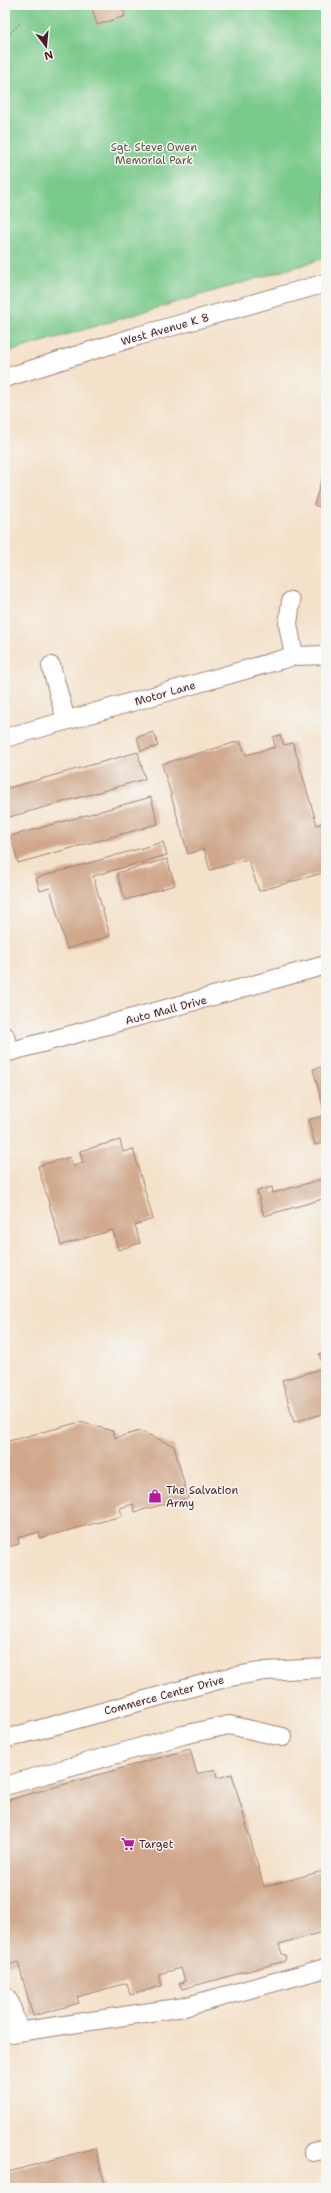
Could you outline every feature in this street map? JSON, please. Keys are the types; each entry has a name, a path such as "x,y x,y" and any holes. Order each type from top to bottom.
{"street":[{"name":"West Avenue K 8","path":"5,378 138,336 326,283"},
{"path":"291,601 288,624 294,656"},
{"name":"Motor Lane","path":"5,738 294,656 326,655"},
{"path":"51,666 66,720"},
{"name":"Auto Mall Drive","path":"6,1047 326,965"},
{"name":"Commerce Center Drive","path":"5,1739 225,1678 265,1671 326,1668"},
{"path":"5,1786 183,1735 229,1725 283,1737"},
{"path":"5,1996 10,2003 12,2033 184,2007 326,1968"}],"path":[{"path":"5,39 20,23"}],"green space":[{"name":"Sgt. Steve Owen Memorial Park","path":"5,5 326,5 326,258 5,353"}],"building":[{"path":"91,5 122,5 125,16 97,25"},
{"path":"324,472 326,472 326,509 314,505"},
{"path":"154,732 158,746 141,751 137,737"},
{"path":"280,735 284,745 293,743 317,825 326,822 326,872 259,891 248,859 210,870 204,849 188,854 162,764 240,741 246,755 275,747 273,737"},
{"path":"138,752 145,779 6,818 5,789"},
{"path":"151,797 158,824 18,863 11,836"},
{"path":"163,842 167,855 93,876 110,936 67,949 50,888 40,891 36,878"},
{"path":"167,859 175,885 125,900 117,873"},
{"path":"326,1066 326,1142 315,1145 308,1120 325,1115 313,1069"},
{"path":"120,1140 123,1152 133,1149 153,1219 135,1225 140,1243 118,1250 113,1230 61,1245 38,1166 70,1157 73,1166 83,1163 80,1151"},
{"path":"326,1178 326,1198 264,1216 257,1191 272,1187 273,1193"},
{"path":"326,1352 326,1413 294,1422 282,1380 324,1368 319,1354"},
{"path":"80,1422 113,1431 115,1438 140,1431 174,1446 188,1498 135,1512 133,1504 120,1508 122,1516 40,1538 39,1532 18,1538 19,1544 5,1548 5,1432 9,1441"},
{"name":"Target","path":"190,1749 197,1774 215,1769 217,1778 232,1774 264,1887 326,1870 326,1931 279,1944 282,1954 286,1955 285,1961 182,1989 179,1984 185,1981 181,1968 159,1974 162,1986 130,1995 127,1983 77,1997 79,2003 33,2016 18,1962 5,1966 5,1801"},
{"path":"95,2148 106,2188 5,2188 5,2173"}],"place":[{"name":"The Salvation Army","path":"155,1496"},
{"name":"Target","path":"128,1844"}]}
